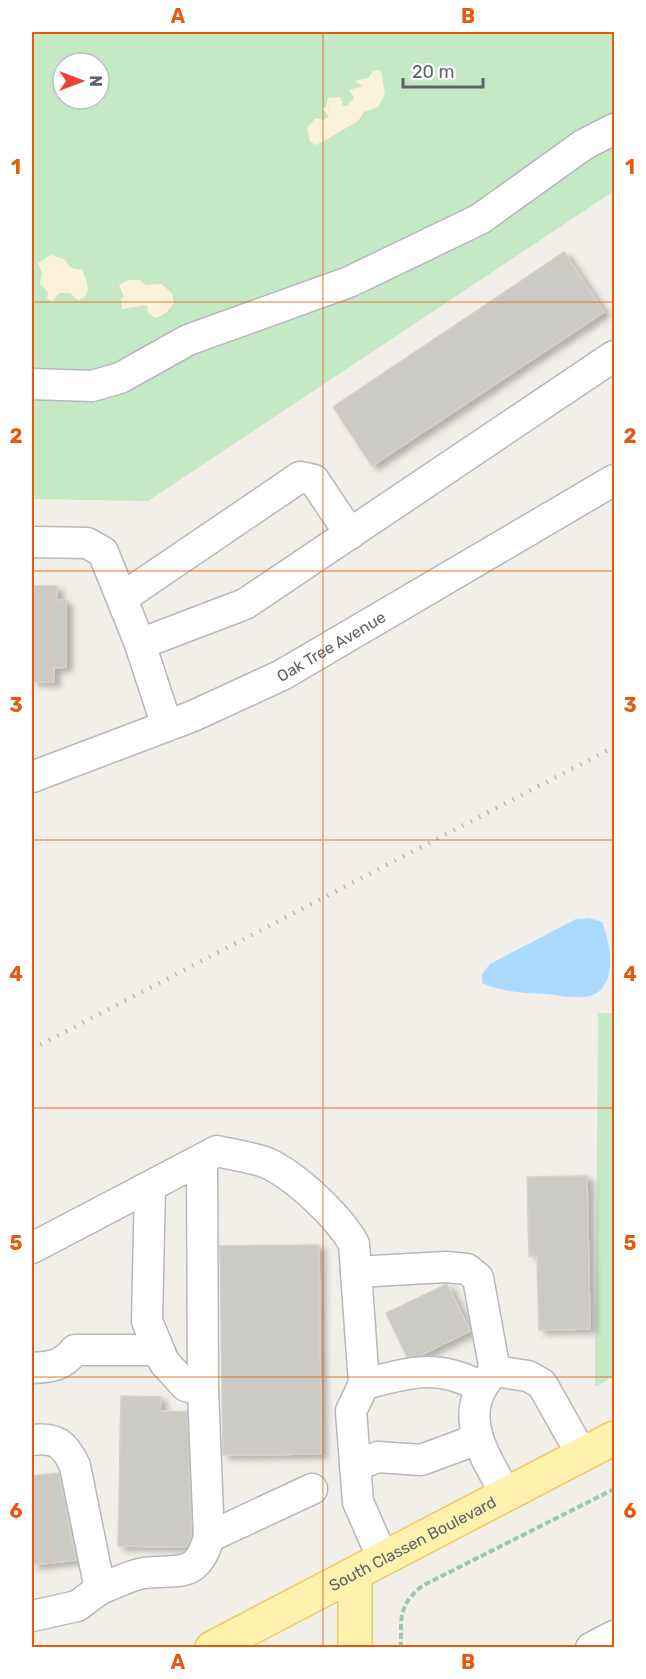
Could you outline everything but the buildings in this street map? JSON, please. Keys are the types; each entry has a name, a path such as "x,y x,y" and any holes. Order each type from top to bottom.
{"main road":[{"name":"South Classen Boulevard","path":"212,1647 615,1438"},
{"path":"354,1575 355,1647"}],"street":[{"path":"32,384 92,386 120,378 188,340 349,282 480,219 583,145 615,129"},
{"path":"140,644 245,604 615,356"},
{"path":"122,598 300,477 314,480 350,534"},
{"name":"Oak Tree Avenue","path":"32,777 167,726 282,675 615,480"},
{"path":"32,542 87,543 96,546 108,561 140,644 167,726"},
{"path":"32,1616 77,1606 100,1589 142,1574 172,1572 195,1566 203,1557 209,1537 203,1390 209,1155"},
{"path":"32,1248 209,1155 267,1163 315,1197 344,1225 354,1244 364,1384 351,1412 358,1502 383,1559"},
{"path":"150,1187 147,1321 164,1362 186,1386 203,1390"},
{"path":"356,1272 446,1267 467,1269 478,1278 487,1379 473,1420 482,1453 506,1494"},
{"path":"32,1368 56,1367 75,1350 159,1350"},
{"path":"364,1384 435,1370 465,1379 528,1376 542,1384 582,1455"},
{"path":"32,1440 46,1438 60,1442 69,1452 75,1466 100,1589"},
{"path":"355,1466 378,1457 421,1460 478,1439"},
{"path":"209,1537 312,1489"},
{"path":"591,1647 615,1636"}],"path":[{"path":"401,1647 401,1625 407,1598 422,1586 615,1489"}],"green space":[{"path":"32,32 614,32 614,191 148,501 32,499"},
{"path":"598,1013 614,1013 614,1376 595,1387"}],"sand":[{"path":"373,71 381,71 385,94 378,107 364,112 358,121 317,145 310,142 307,127 316,118 323,120 329,117 322,108 326,107 328,98 340,97 343,106 347,106 354,98 349,90 363,86 354,81 368,78"},
{"path":"51,255 64,259 71,268 82,270 88,288 83,298 78,300 70,293 59,293 53,301 47,299 48,293 40,283 42,273 38,263"},
{"path":"129,280 140,280 146,285 161,284 172,293 174,303 166,313 156,318 148,313 147,305 122,309 121,299 124,297 119,285"}],"water":[{"path":"589,918 602,922 608,939 610,960 607,980 595,994 577,997 520,992 482,983 482,974 490,964 576,919"}],"railway":[{"path":"32,1049 614,747"}]}
